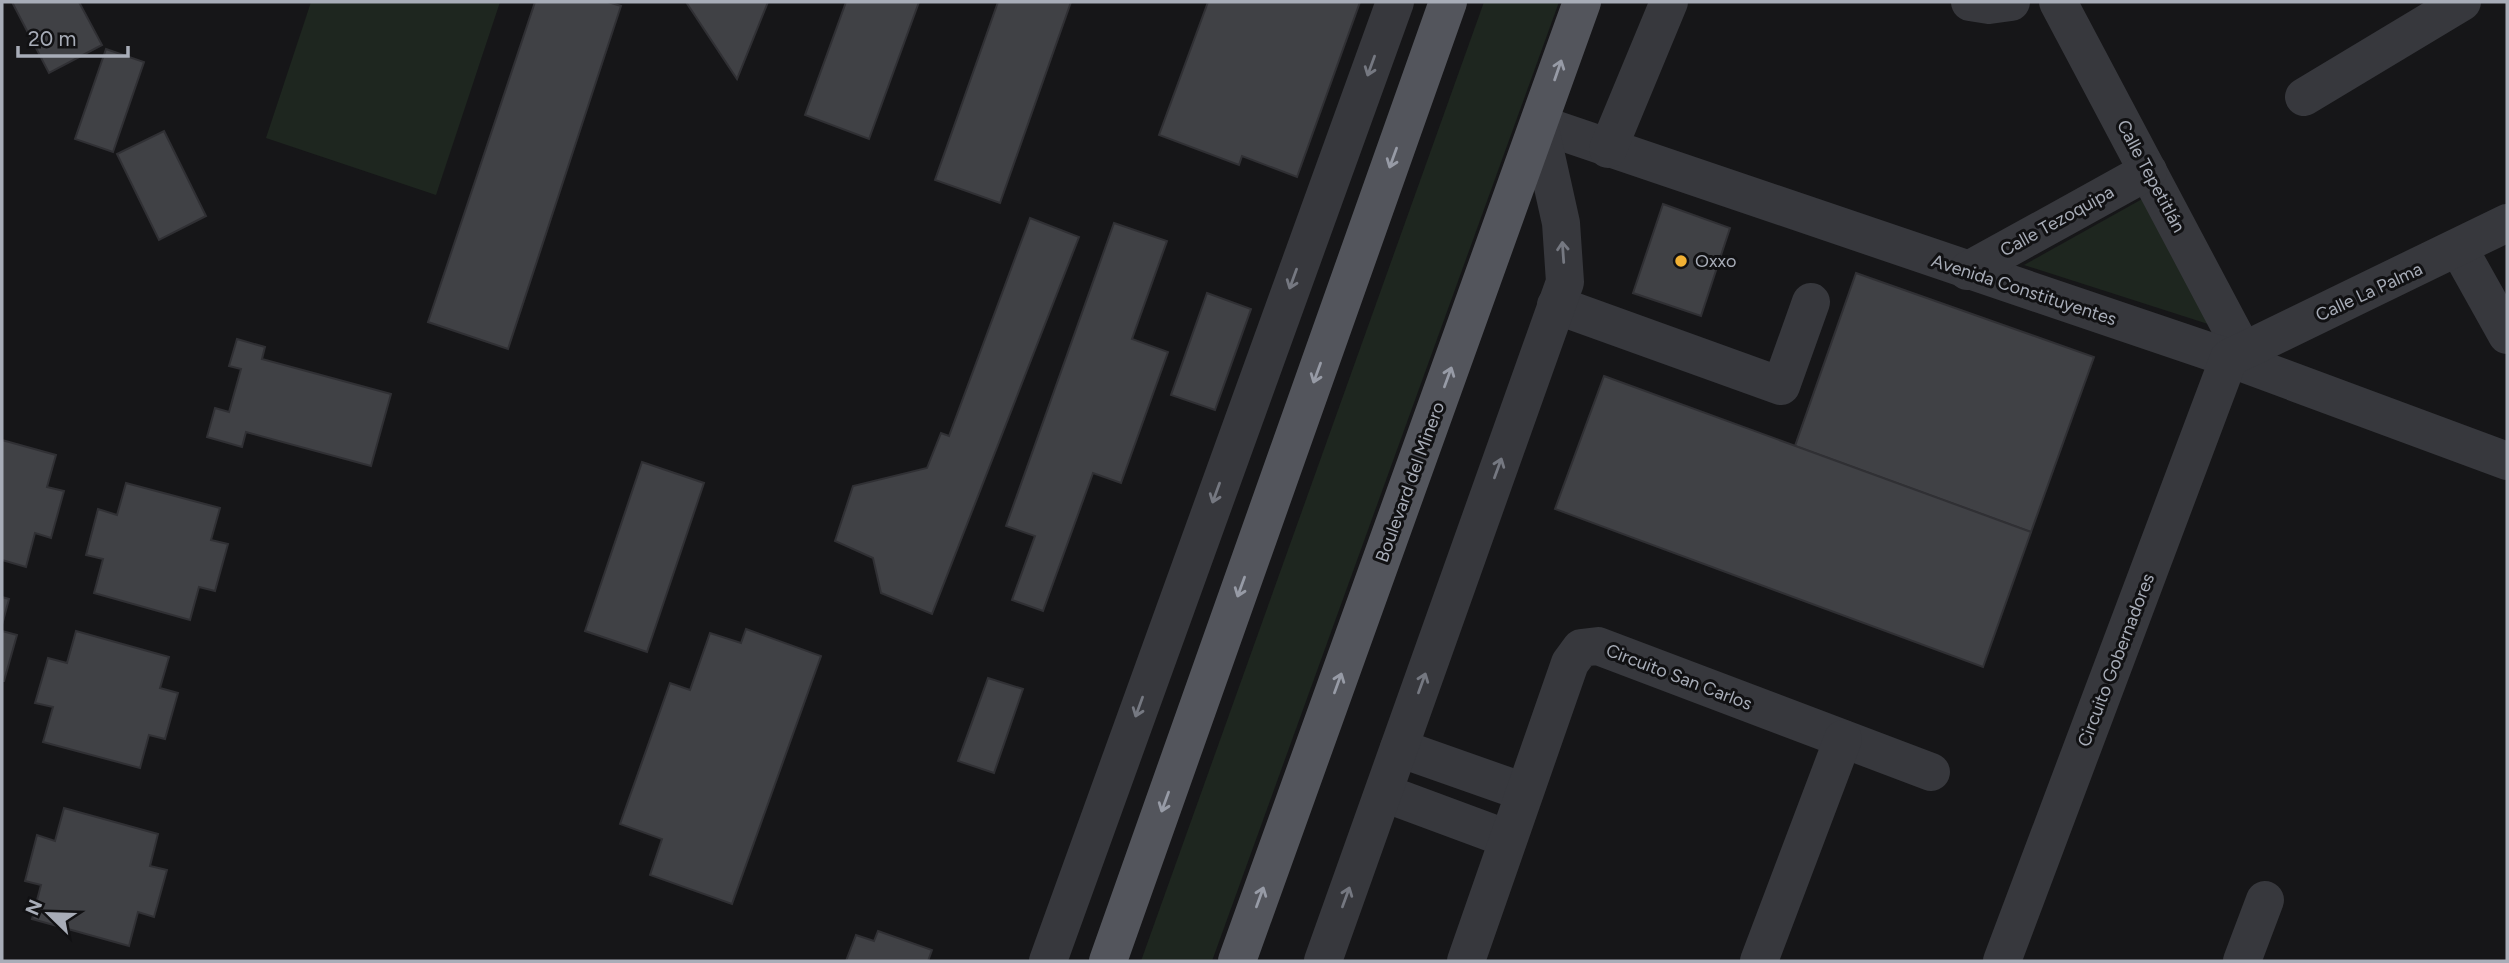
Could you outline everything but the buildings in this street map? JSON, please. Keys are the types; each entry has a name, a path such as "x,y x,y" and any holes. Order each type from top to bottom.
{"main road":[{"path":"1108,961 1448,2"},
{"name":"Boulevard del Minero","path":"1237,961 1582,2"}],"street":[{"path":"1048,961 1395,2"},
{"path":"1608,149 1669,2"},
{"path":"1970,2 1989,5 2011,2"},
{"name":"Calle Tepetitlán","path":"2058,2 2148,171 2236,355"},
{"path":"2304,97 2462,2"},
{"path":"1323,961 1565,282 1561,223 1539,124"},
{"name":"Avenida Constituyentes","path":"1539,124 1967,271 2236,355 2507,461"},
{"name":"Calle Tezoquipa","path":"1967,271 2148,171"},
{"name":"Calle La Palma","path":"2236,355 2459,249 2507,223"},
{"path":"2459,249 2507,335"},
{"path":"1556,305 1780,386 1811,302"},
{"name":"Circuito Gobernadores","path":"2002,961 2236,355"},
{"name":"Circuito San Carlos","path":"1466,961 1570,663 1581,648 1598,646 1931,772"},
{"path":"1759,961 1843,739"},
{"path":"1399,748 1524,792"},
{"path":"1384,793 1508,839"},
{"path":"2242,961 2265,900"}],"shaded area":[{"path":"311,2 500,2 436,195 266,138"},
{"path":"1484,2 1559,2 1212,961 1141,961"},
{"path":"2144,198 2208,324 2024,265"}],"place":[{"name":"Oxxo","path":"1681,261"}]}
